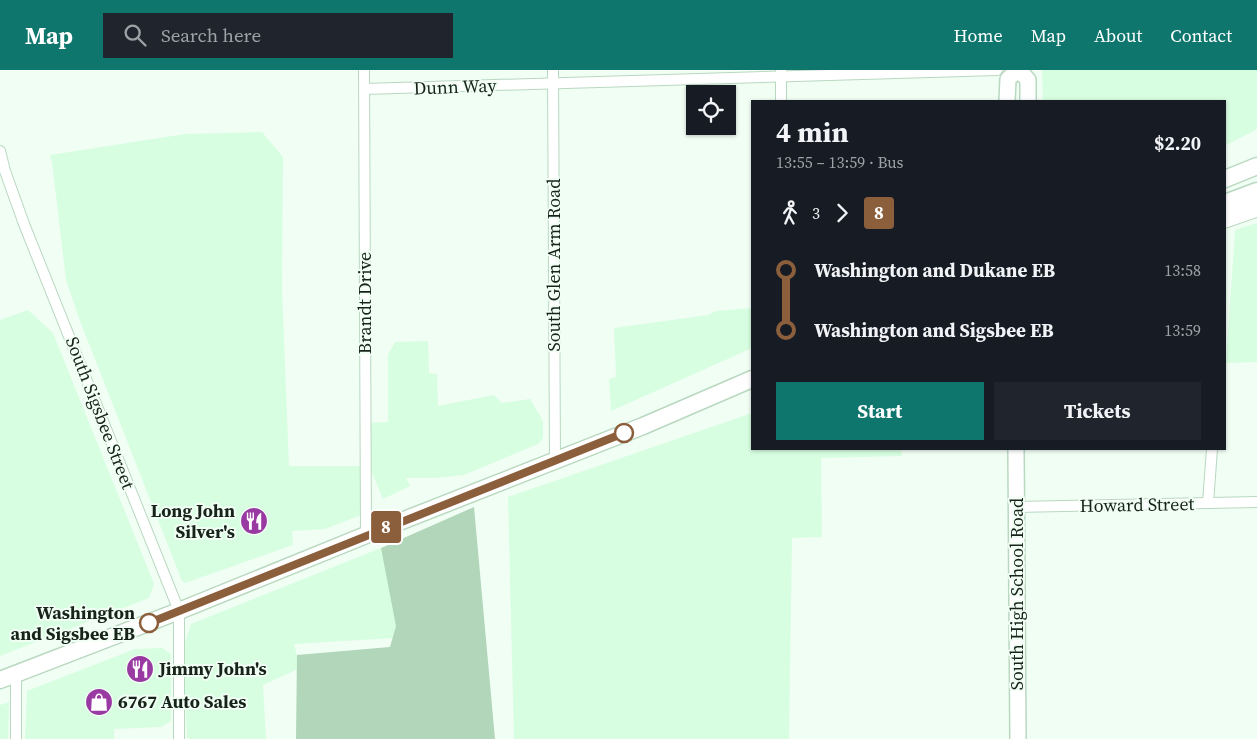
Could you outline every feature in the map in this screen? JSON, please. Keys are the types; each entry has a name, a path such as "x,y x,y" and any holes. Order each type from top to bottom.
{"highway":[{"path":"1226,218 1257,207"}],"main road":[{"path":"1226,168 1257,165"},
{"path":"1226,179 1257,165"},
{"path":"1226,203 1257,191"},
{"path":"0,680 179,611 642,426 751,379"}],"street":[{"name":"Brandt Drive","path":"364,70 366,535"},
{"name":"South Glen Arm Road","path":"554,70 555,460"},
{"name":"Dunn Way","path":"364,89 554,84 781,74 997,70"},
{"path":"1007,100 1008,80 1019,70 1028,80 1028,100"},
{"path":"781,74 782,100"},
{"name":"South Sigsbee Street","path":"0,151 1,163 24,224 179,611 179,739"},
{"name":"South High School Road","path":"1016,450 1018,739"},
{"path":"1208,503 1212,450"},
{"name":"Howard Street","path":"1016,507 1257,502"},
{"path":"16,674 16,739"}],"shaded area":[{"path":"1042,70 1257,70 1257,129 1226,145 1226,100 1043,100"},
{"path":"262,132 283,157 282,290 289,466 363,466 361,515 325,529 292,531 293,545 185,583 182,581 80,321 66,280 50,155 185,134"},
{"path":"1257,223 1257,362 1226,363 1235,230"},
{"path":"751,308 751,348 611,411 609,379 616,377 614,328 708,315 716,311"},
{"path":"28,310 53,333 154,584 149,598 0,656 0,320"},
{"path":"428,341 429,373 437,374 438,406 494,395 502,403 530,399 543,421 543,438 538,444 464,475 406,478 410,486 383,499 368,463 367,423 388,422 388,355 395,342"},
{"path":"751,413 751,450 901,450 902,456 821,458 822,537 792,538 789,739 514,739 508,497"},
{"path":"474,507 495,739 296,739 297,655 390,647 396,626 381,548"},
{"path":"381,548 400,627 393,638 294,644 300,668 263,685 266,739 189,739 187,737 183,649 191,624"},
{"path":"162,648 171,654 171,721 161,727 114,729 114,739 25,739 27,691 135,649"},
{"path":"9,702 8,739 0,739 0,705"}],"bus line":[{"name":"8","path":"149,623 624,433"}],"place":[{"name":"Long John Silver's","path":"254,521"},
{"name":"Washington and Sigsbee EB","path":"149,623"},
{"name":"Jimmy John's","path":"140,669"},
{"name":"6767 Auto Sales","path":"99,702"}]}
